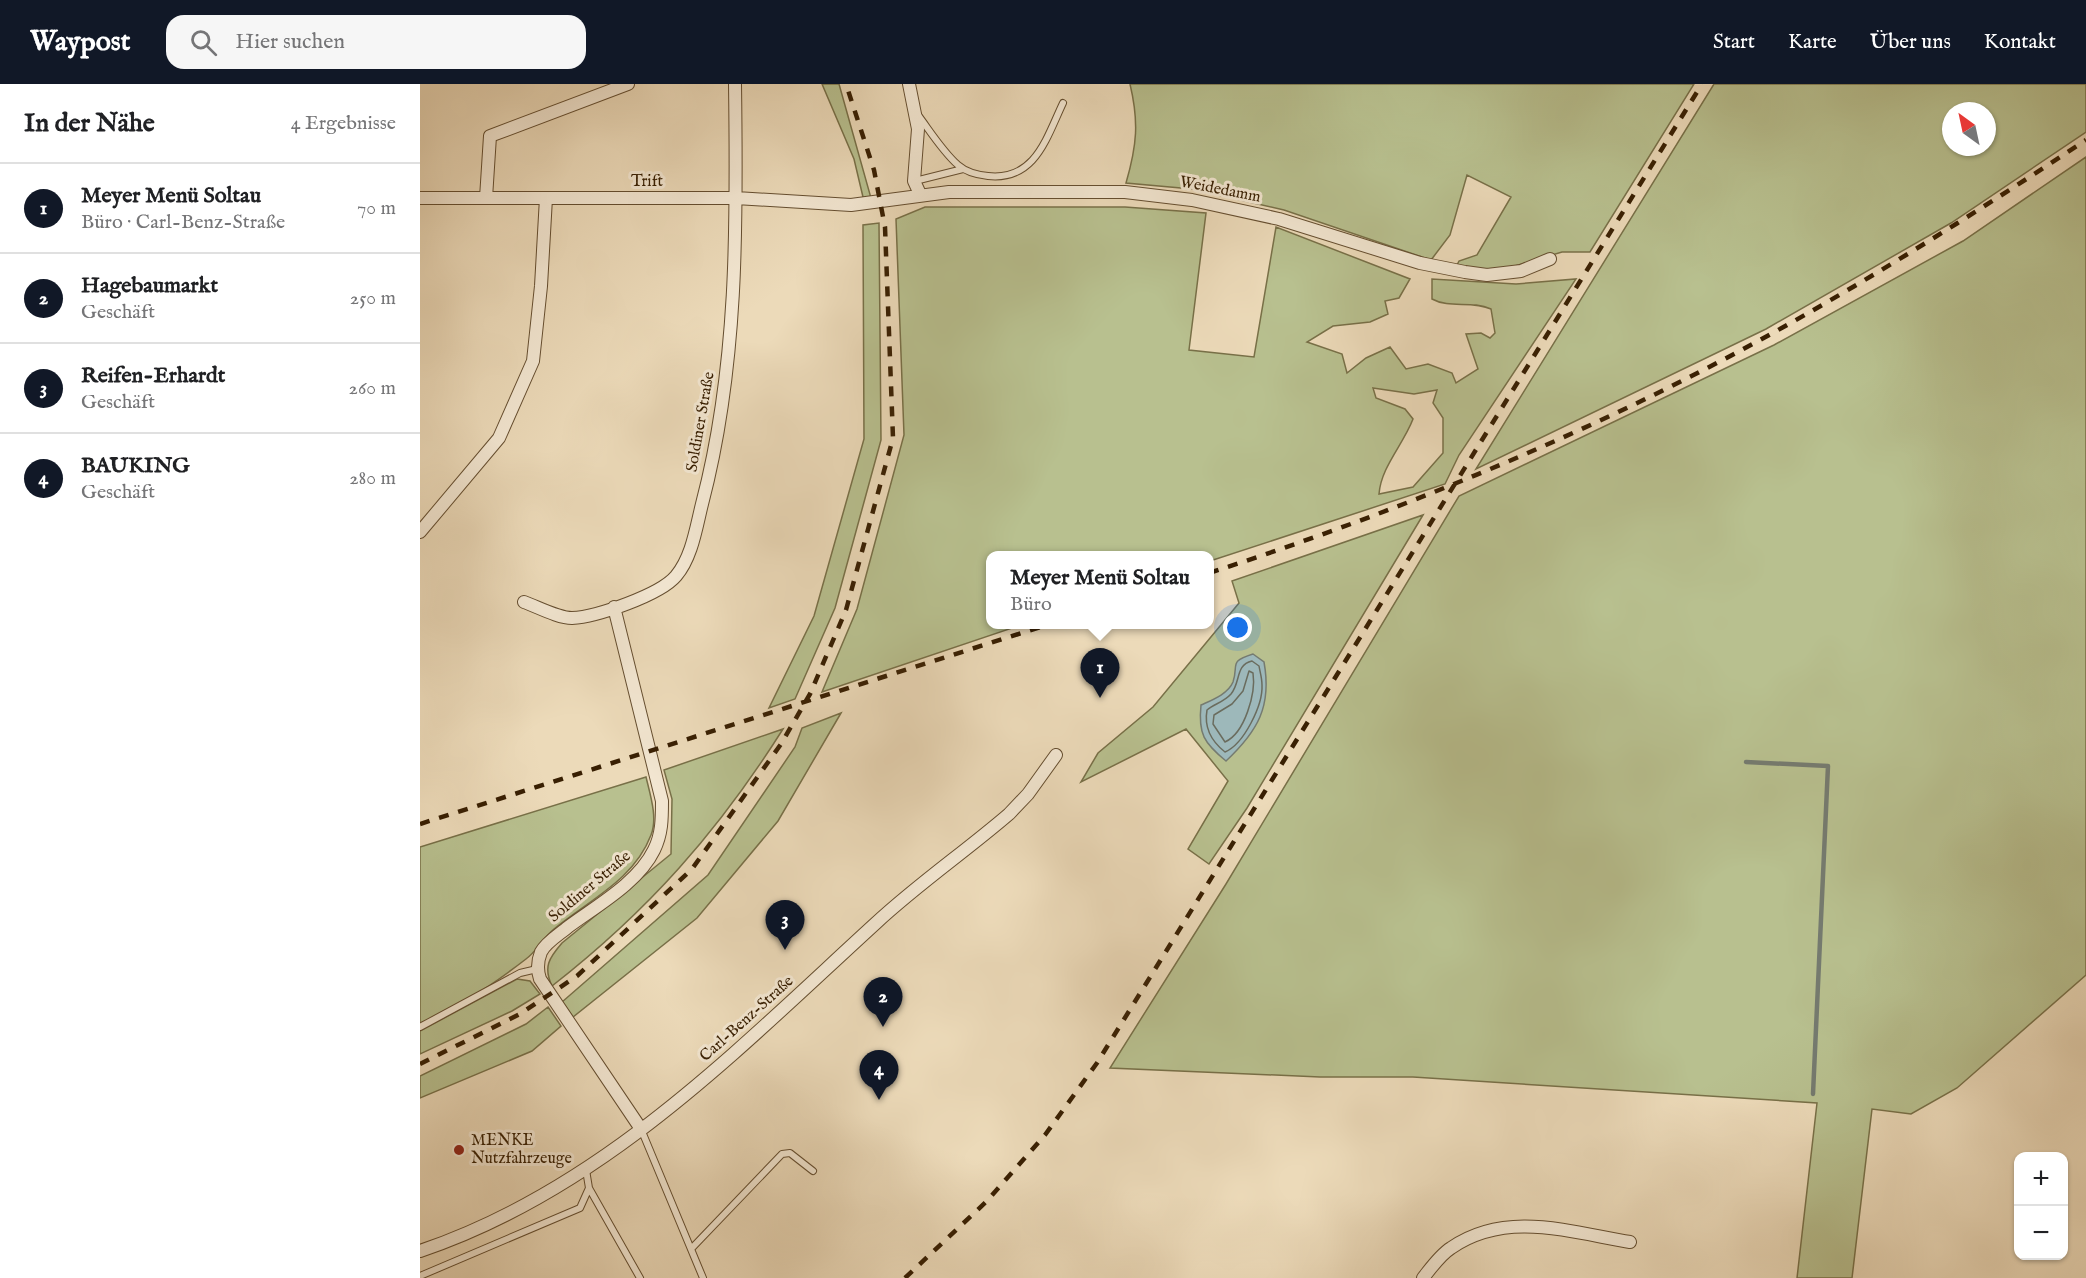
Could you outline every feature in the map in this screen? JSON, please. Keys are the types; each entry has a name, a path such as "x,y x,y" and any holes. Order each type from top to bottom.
{"street":[{"path":"486,198 490,136 628,84"},
{"name":"Soldiner Straße","path":"524,602 571,618 614,608 649,596 675,577 684,563 709,478 726,386 736,198 735,84"},
{"path":"909,84 918,129 914,181 920,194"},
{"name":"Weidedamm","path":"874,204 920,194 1125,192 1192,200 1279,219 1420,263 1465,272 1487,275 1521,271 1550,259"},
{"name":"Trift","path":"420,198 736,198 851,205 874,204"},
{"path":"420,532 499,438 533,361 541,286 546,198"},
{"name":"Soldiner Straße","path":"537,969 542,951 555,938 625,884 640,868 653,852 662,830 662,801 614,608"},
{"name":"Carl-Benz-Straße","path":"420,1251 455,1240 508,1216 586,1170 726,1063 878,921 1010,814 1029,794 1056,756"},
{"path":"537,969 540,979 641,1129"},
{"path":"1422,1278 1449,1249 1482,1230 1518,1225 1630,1242"}],"lane":[{"path":"914,109 958,166 975,174 1010,176 1022,172 1043,146 1063,103"},
{"path":"914,181 963,169"},
{"path":"420,1027 520,973 537,969"},
{"path":"641,1129 703,1278"},
{"path":"691,1249 782,1154 790,1153 813,1171"},
{"path":"586,1170 589,1188 640,1278"},
{"path":"420,1276 580,1208 589,1188"}],"green space":[{"path":"822,84 839,84 871,198 863,197 854,159"},
{"path":"1130,84 1694,84 1590,252 1562,252 1515,266 1489,270 1456,267 1459,261 1477,255 1511,197 1467,175 1450,235 1431,260 1284,210 1192,189 1126,183 1136,134 1135,110"},
{"path":"1714,84 2086,84 2086,132 1951,223 1766,329 1476,469"},
{"path":"2086,157 2086,975 1957,1088 1911,1114 1872,1109 1852,1278 1797,1278 1817,1103 1413,1077 1320,1077 1110,1068 1226,884 1459,496 1774,345 1963,241"},
{"path":"925,207 1125,207 1206,213 1189,350 1254,357 1276,227 1410,279 1399,298 1385,301 1388,314 1370,322 1333,326 1307,342 1342,354 1347,373 1366,358 1390,347 1406,369 1428,364 1452,373 1456,383 1478,369 1466,334 1481,333 1490,338 1495,333 1491,309 1476,305 1446,304 1432,299 1432,279 1516,284 1576,279 1459,455 1445,484 1214,560 1214,551 986,551 986,629 1009,629 822,692 857,609 904,435 896,219","holes":["1373,388 1414,394 1437,390 1433,403 1443,418 1443,453 1413,487 1379,494 1388,465 1413,419 1405,409 1376,398"]},
{"path":"879,223 881,440 835,608 795,699 769,708 814,616 864,439 863,225"},
{"path":"1423,515 1247,808 1209,864 1188,849 1228,781 1186,729 1081,782 1098,753 1153,707 1239,603 1232,581"},
{"path":"841,713 778,821 697,918 573,1017 562,1002 708,875 795,747 802,728"},
{"path":"783,729 733,802 679,868 619,929 552,986 548,973 549,963 562,943 671,854 672,799 664,770"},
{"path":"646,777 654,821 651,835 634,865 609,888 554,929 530,956 514,968 462,1003 420,1023 420,847"},
{"path":"517,979 530,981 540,994 512,1011 420,1054 420,1031"},
{"path":"548,1007 561,1026 532,1051 420,1098 420,1076 526,1024"}],"water":[{"path":"1253,654 1264,662 1266,692 1264,705 1247,739 1226,761 1212,749 1204,737 1201,705 1227,690 1233,682 1237,662"}],"waterway":[{"path":"1746,762 1828,766 1813,1094"}],"railway":[{"path":"420,1064 520,1014 577,976 692,869 781,744 810,694 846,610 893,438 885,227 874,170 846,84"},
{"path":"905,1278 987,1201 1045,1135 1097,1063 1702,84"},
{"path":"1214,571 1425,496 1636,404 1771,334 1851,288 2086,140"},
{"path":"420,824 1034,629"}],"place":[{"name":"Meyer Menü Soltau","path":"1100,698"},
{"name":"Reifen-Erhardt","path":"785,950"},
{"name":"Hagebaumarkt","path":"883,1027"},
{"name":"BAUKING","path":"879,1100"},
{"name":"MENKE Nutzfahrzeuge","path":"459,1150"}]}
